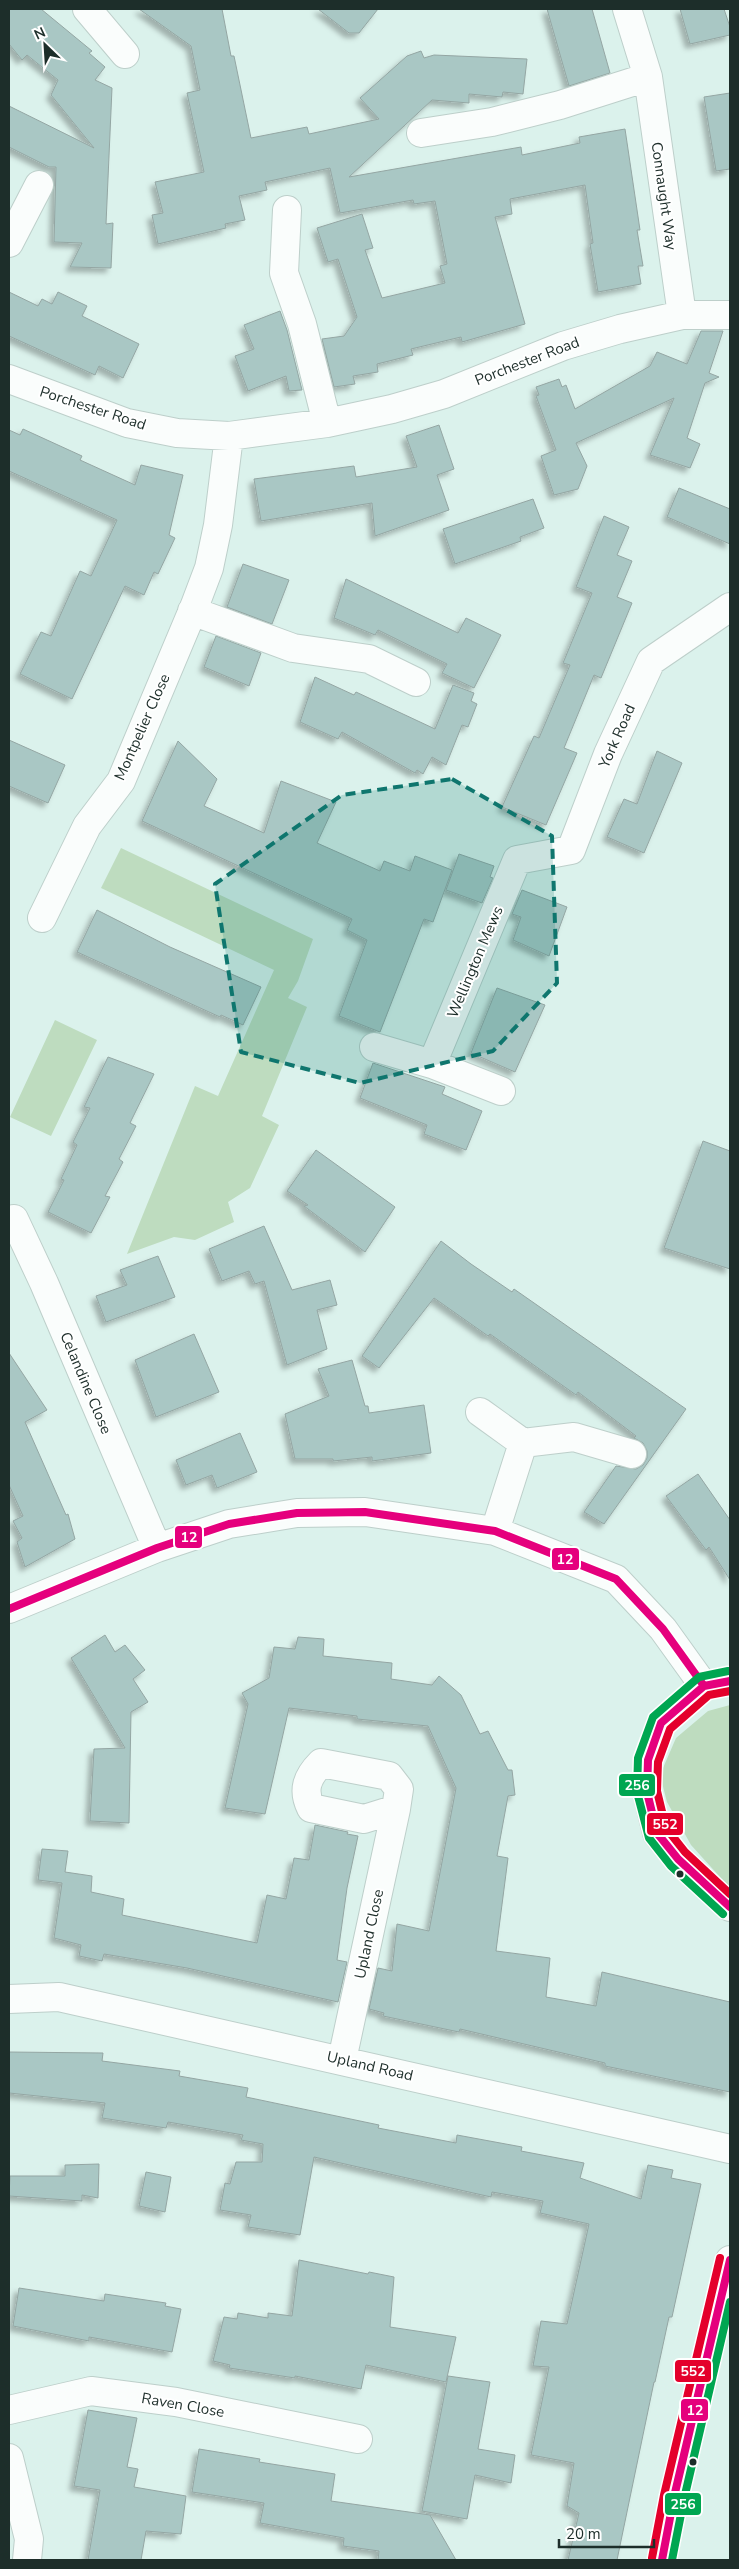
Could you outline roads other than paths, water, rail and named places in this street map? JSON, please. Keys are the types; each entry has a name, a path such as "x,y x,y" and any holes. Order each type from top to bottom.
{"street":[{"path":"87,9 125,54"},
{"name":"Connaught Way","path":"627,9 648,77 682,315"},
{"path":"421,133 492,122 560,105 648,77"},
{"path":"9,244 39,185"},
{"path":"287,210 284,273 302,324 327,423"},
{"name":"Porchester Road","path":"9,379 127,423 177,433 229,436 327,423 392,409 435,396 563,346 682,315 730,315"},
{"name":"Montpelier Close","path":"42,918 87,826 121,781 192,612 209,568 218,525 229,436"},
{"name":"York Road","path":"517,860 571,850 608,754 650,661 730,606"},
{"path":"192,612 293,648 369,659 416,682"},
{"name":"Wellington Mews","path":"432,1064 517,860"},
{"path":"374,1047 432,1064 501,1091"},
{"name":"Celandine Close","path":"14,1218 44,1283 157,1548"},
{"path":"480,1412 524,1443 574,1437 632,1454"},
{"path":"495,1531 524,1443"},
{"path":"9,1609 157,1548 229,1524 297,1513 366,1512 495,1531 616,1579 663,1629 704,1686"},
{"path":"730,1681 704,1686 661,1724 648,1760 647,1792 658,1833 678,1859 730,1908"},
{"name":"Upland Close","path":"342,2060 396,1809"},
{"name":"Upland Road","path":"9,1994 59,1997 730,2149"},
{"path":"662,2560 676,2488 730,2262"},
{"name":"Raven Close","path":"9,2410 91,2391 176,2402 358,2438"},
{"path":"9,2458 29,2539 28,2560"}]}
